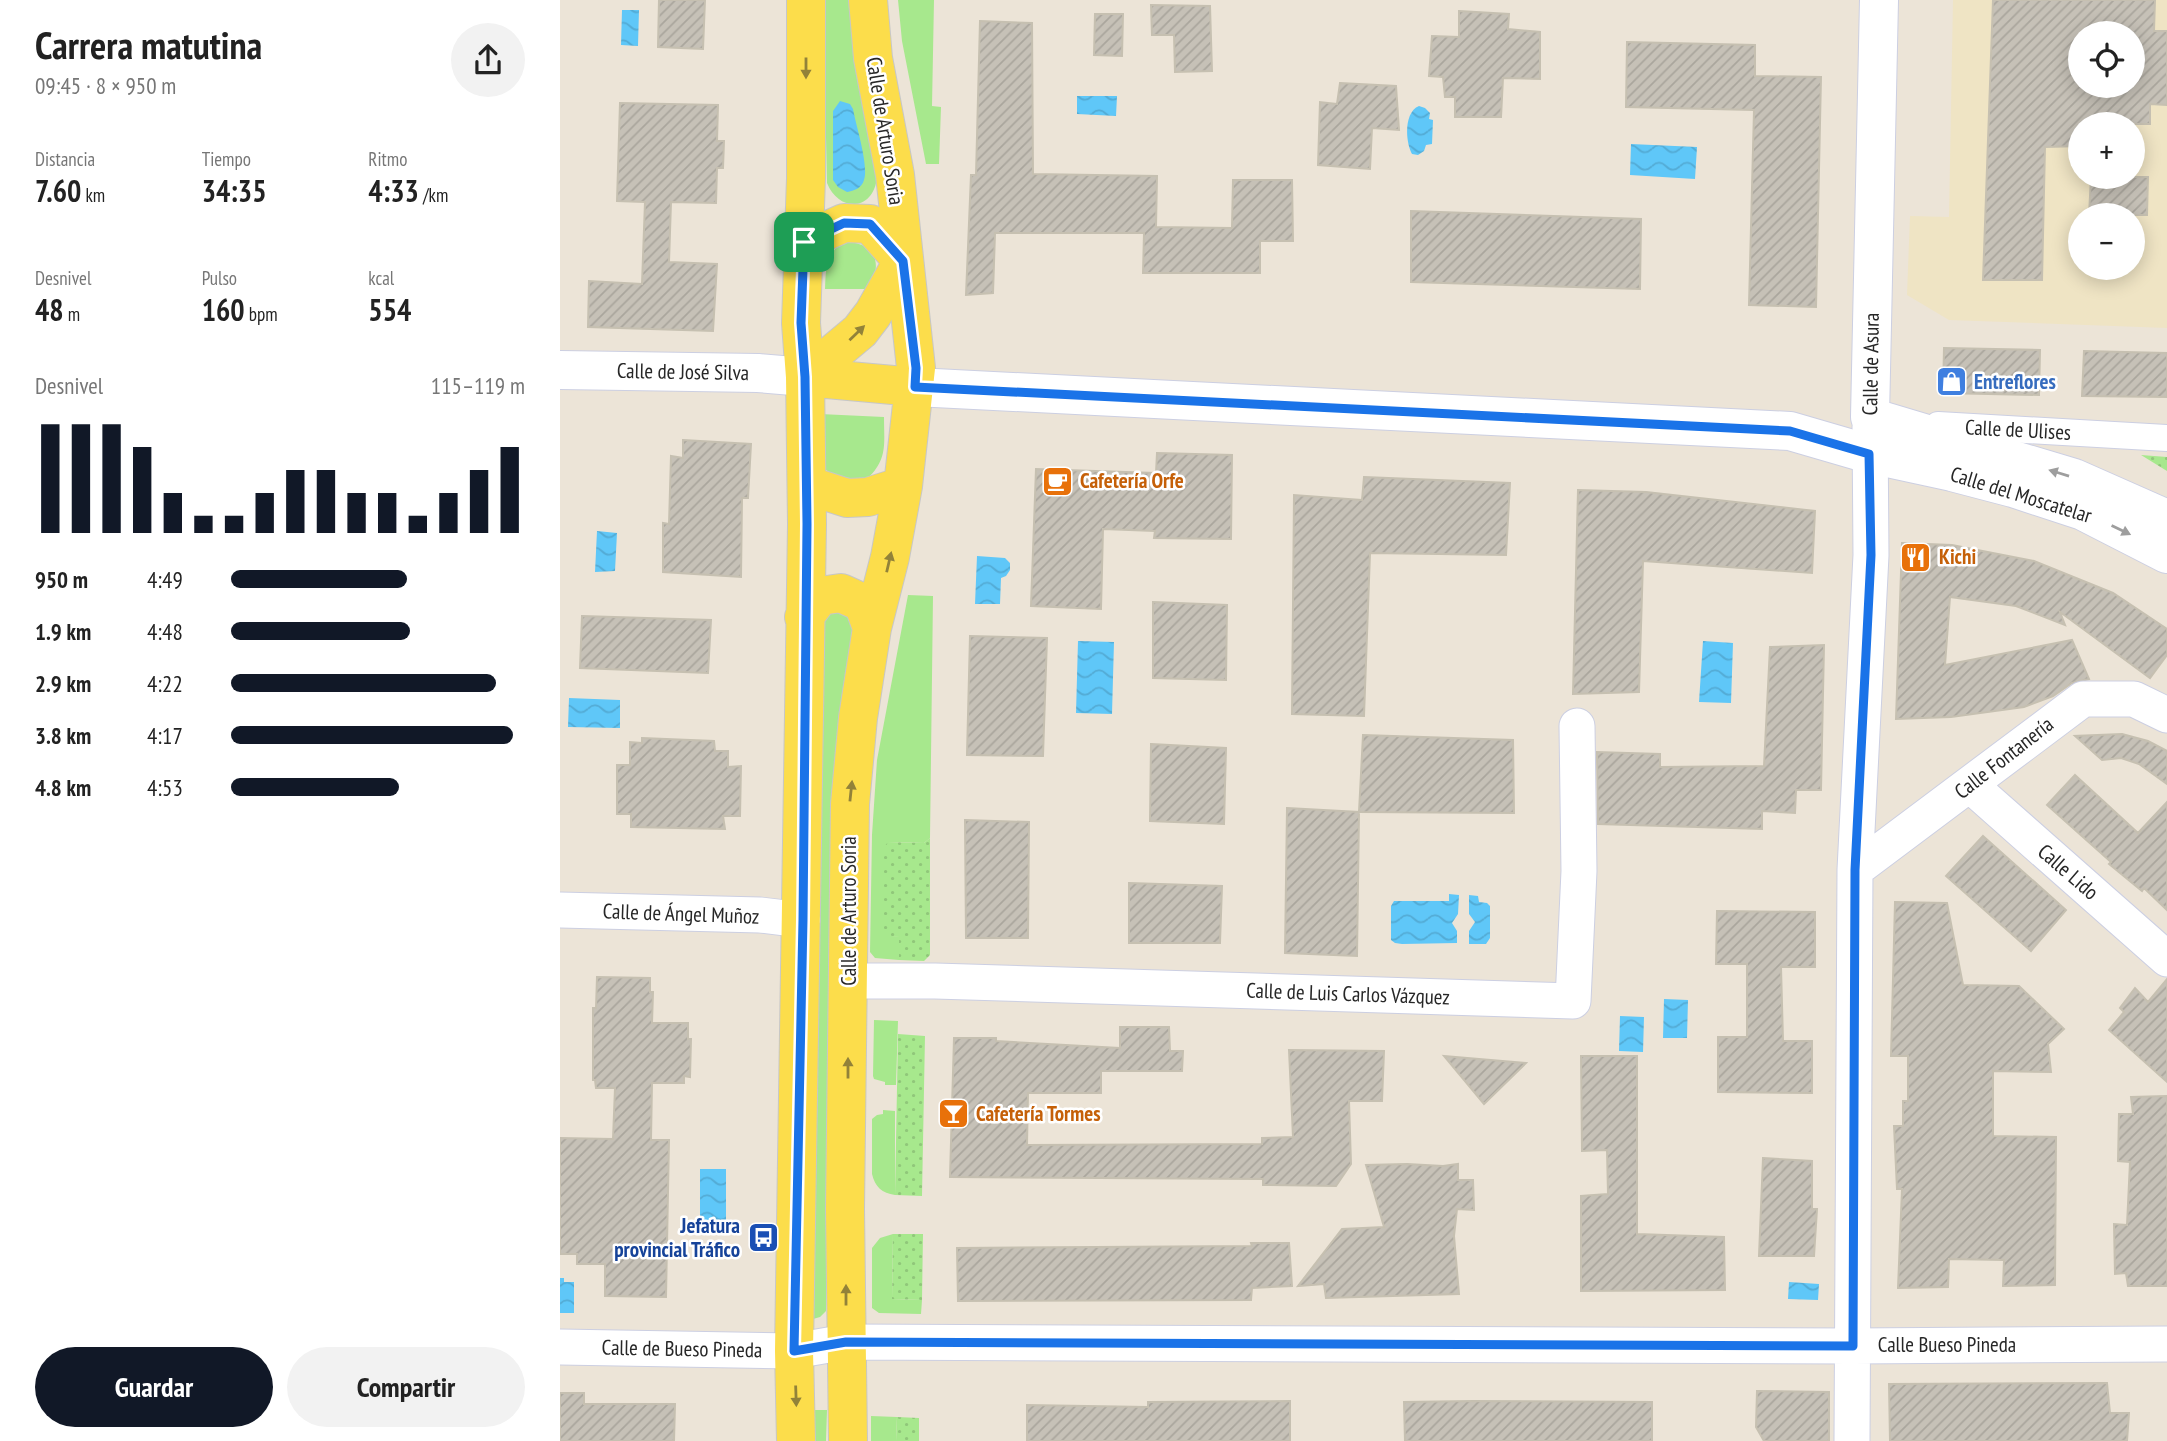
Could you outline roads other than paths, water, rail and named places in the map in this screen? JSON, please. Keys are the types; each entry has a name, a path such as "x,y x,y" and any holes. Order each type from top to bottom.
{"main road":[{"path":"796,1441 794,1351 803,920 807,485 801,323 806,0"},
{"name":"Calle de Arturo Soria","path":"848,1441 845,1209 850,804 872,628 890,557 903,486 916,368 895,175 873,58 868,0"},
{"name":"Calle de Arturo Soria","path":"804,242 844,223 870,224 903,261"},
{"path":"805,377 860,331 873,314 903,261"},
{"path":"805,377 915,387"},
{"path":"807,485 847,498 868,497 903,486"},
{"path":"804,617 820,596 841,593 863,603 872,628"}],"street":[{"name":"Calle de Asura","path":"1852,1441 1855,870 1871,555 1869,454 1879,0"},
{"name":"Calle de José Silva","path":"560,370 758,373 805,377"},
{"path":"915,387 1790,431 1869,454"},
{"name":"Calle de Ulises","path":"1870,416 1959,428 2167,438"},
{"name":"Calle del Moscatelar","path":"1870,416 2074,478 2167,519"},
{"name":"Calle del Moscatelar","path":"1869,454 1976,478 2083,511 2167,554"},
{"name":"Calle Fontanería","path":"1855,870 2083,699 2133,699 2167,715"},
{"name":"Calle de Luis Carlos Vázquez","path":"848,981 949,981 1573,1001 1579,872 1577,726"},
{"name":"Calle Lido","path":"1970,785 2167,959"},
{"name":"Calle de Ángel Muñoz","path":"560,910 760,915 803,920"},
{"name":"Calle Bueso Pineda","path":"846,1342 1853,1346 2167,1344"},
{"name":"Calle de Bueso Pineda","path":"560,1347 794,1351 846,1342"}],"water":[{"path":"622,10 639,10 638,46 621,45"},
{"path":"1077,96 1117,96 1116,116 1077,114"},
{"path":"840,101 850,104 853,109 865,165 861,185 847,192 833,180 833,111"},
{"path":"1419,106 1430,113 1429,119 1433,120 1432,144 1426,145 1424,151 1418,155 1412,154 1407,127 1411,114"},
{"path":"1631,144 1697,147 1695,179 1630,175"},
{"path":"597,531 617,533 615,571 595,572"},
{"path":"977,556 1005,558 1010,563 1010,570 1001,578 1000,604 975,604"},
{"path":"1078,641 1114,642 1112,714 1076,713"},
{"path":"1703,641 1733,643 1731,703 1699,702"},
{"path":"569,698 620,700 620,728 568,727"},
{"path":"1449,894 1459,895 1458,914 1452,923 1457,931 1457,943 1402,944 1391,940 1391,906 1394,901 1449,901"},
{"path":"1469,895 1478,896 1479,902 1490,906 1490,938 1486,944 1469,944 1469,931 1475,922 1469,914"},
{"path":"1664,999 1688,1000 1687,1038 1663,1038"},
{"path":"1620,1016 1644,1017 1643,1052 1619,1051"},
{"path":"700,1169 726,1169 726,1222 700,1222"},
{"path":"560,1278 564,1278 564,1282 574,1282 574,1313 560,1313"},
{"path":"1789,1282 1819,1284 1818,1300 1788,1299"}],"place":[{"name":"Entreflores","path":"1951,382"},
{"name":"Cafetería Orfe","path":"1057,481"},
{"name":"Kichi","path":"1916,557"},
{"name":"Cafetería Tormes","path":"953,1114"},
{"name":"Jefatura provincial Tráfico","path":"763,1238"}]}
